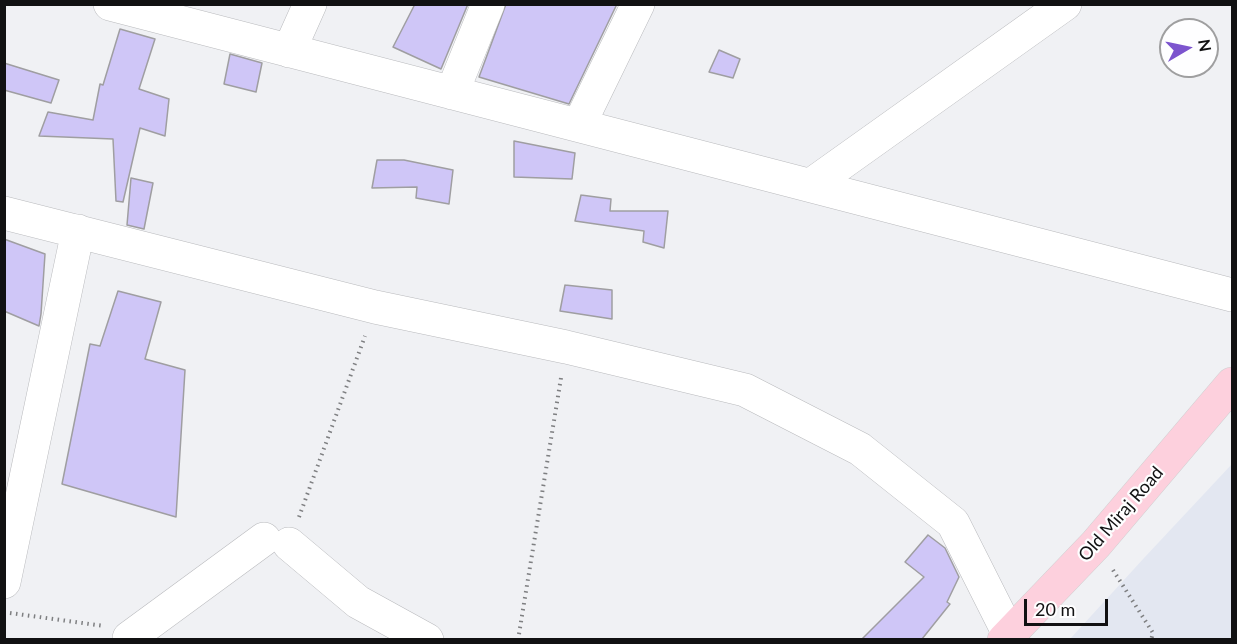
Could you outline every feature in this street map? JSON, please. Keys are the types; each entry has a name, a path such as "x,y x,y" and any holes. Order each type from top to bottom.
{"main road":[{"name":"Old Miraj Road","path":"1007,637 1096,544 1233,384"}],"street":[{"path":"110,4 1233,295"},
{"path":"289,51 310,4"},
{"path":"453,93 488,4"},
{"path":"579,125 638,4"},
{"path":"811,185 1065,4"},
{"path":"4,213 375,307 566,347 745,390 860,449 952,523 1007,637"},
{"path":"4,582 78,231"},
{"path":"117,632 276,542 358,602 427,639"}],"path":[{"path":"276,542 375,307"},
{"path":"518,639 566,347"},
{"path":"1096,544 1153,633 1150,639"},
{"path":"4,612 117,632"}],"shaded area":[{"path":"1232,464 1232,639 1070,639 1144,558"}],"building":[{"path":"415,4 468,4 441,69 393,47"},
{"path":"506,4 617,4 569,104 479,77"},
{"path":"120,29 155,39 139,89 169,99 165,136 140,128 123,202 116,201 113,139 39,136 48,112 93,120 100,84 103,85"},
{"path":"719,50 740,59 733,78 709,72"},
{"path":"230,54 262,63 256,92 224,84"},
{"path":"4,63 59,80 51,103 4,90"},
{"path":"514,141 575,153 572,179 514,177"},
{"path":"377,160 404,160 453,170 449,204 416,198 417,187 372,188"},
{"path":"131,178 153,183 144,229 127,225"},
{"path":"581,195 611,199 610,211 668,211 664,248 643,242 644,231 575,221"},
{"path":"4,239 45,254 39,326 4,311"},
{"path":"565,285 612,290 612,319 560,311"},
{"path":"118,291 161,302 145,359 185,370 176,517 62,484 90,344 100,346"},
{"path":"928,535 945,548 959,577 947,602 950,604 922,639 862,639 924,577 905,562"}]}
